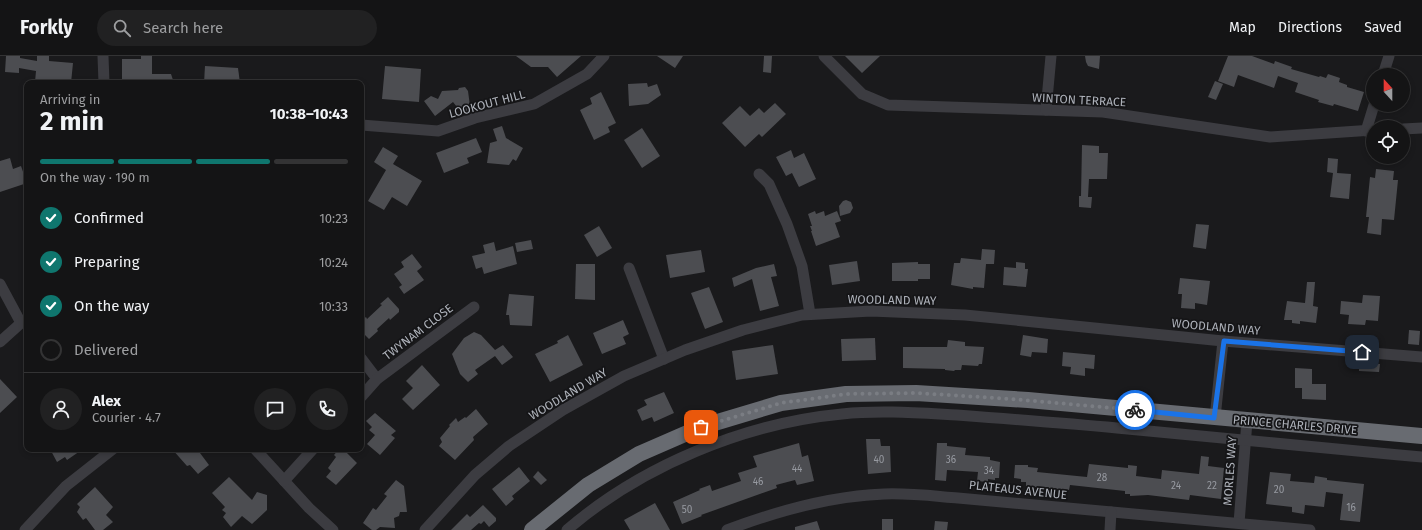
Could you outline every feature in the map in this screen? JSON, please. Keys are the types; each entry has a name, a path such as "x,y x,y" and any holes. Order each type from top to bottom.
{"highway":[{"name":"PRINCE CHARLES DRIVE","path":"532,530 588,485 639,454 701,427 781,403 846,394 916,393 1028,400 1422,436"}],"street":[{"path":"103,56 104,80"},
{"name":"LOOKOUT HILL","path":"364,125 438,131 475,118 534,104 588,74 604,56"},
{"name":"WINTON TERRACE","path":"824,56 862,94 888,105 1103,112 1270,137 1366,130"},
{"path":"1046,110 1051,56"},
{"path":"1385,68 1389,56"},
{"path":"1410,129 1422,128"},
{"path":"760,174 769,184 792,238 802,266 810,314"},
{"path":"629,268 664,359"},
{"path":"0,284 24,321 0,342"},
{"name":"TWYNAM CLOSE","path":"364,393 377,379 474,306"},
{"name":"WOODLAND WAY","path":"425,530 475,476 509,446 563,410 624,376 685,350 743,330 802,315 871,311 965,316 1224,341 1422,357"},
{"path":"1214,418 1224,341"},
{"path":"364,362 377,379"},
{"path":"567,530 637,480 681,458 763,428 842,414 880,412 1031,420 1422,457"},
{"name":"MORLES WAY","path":"1239,523 1247,421"},
{"path":"25,530 66,486 109,452"},
{"path":"258,452 309,508 332,530"},
{"path":"284,481 310,452"},
{"name":"PLATEAUS AVENUE","path":"727,530 747,522 798,507 853,496 902,494 1310,530"},
{"path":"1110,530 1111,512"}],"building":[{"path":"6,56 20,56 20,58 37,61 37,56 49,56 49,61 73,63 71,80 35,80 36,71 19,68 19,73 5,72"},
{"path":"141,56 152,56 152,74 171,74 173,80 122,80 122,59 141,59"},
{"path":"516,56 581,56 557,77 548,67 531,67"},
{"path":"657,56 683,56 675,68"},
{"path":"764,56 772,56 771,73 763,72"},
{"path":"845,56 880,56 862,73"},
{"path":"1085,56 1100,56 1099,69 1088,66"},
{"path":"1228,56 1252,56 1274,64 1275,61 1292,67 1291,69 1319,77 1326,78 1328,74 1340,78 1339,82 1347,85 1347,87 1364,92 1358,111 1334,104 1333,106 1318,102 1319,100 1295,92 1298,83 1278,76 1274,88 1238,75 1234,87 1218,81"},
{"path":"205,66 238,68 240,80 204,80"},
{"path":"385,66 421,69 419,102 382,99"},
{"path":"1215,81 1223,84 1216,100 1208,97"},
{"path":"647,83 648,87 657,84 661,95 648,104 629,106 628,84"},
{"path":"465,87 468,91 470,106 467,112 461,112 453,102 435,116 424,101 431,96 438,99 442,91 458,90 459,88"},
{"path":"601,92 616,123 608,127 610,132 594,140 580,110 592,104 590,98"},
{"path":"775,103 786,114 762,137 759,134 745,147 722,123 740,106 750,116 759,108 764,113"},
{"path":"502,126 506,138 523,148 516,161 513,159 509,165 487,163 490,143 497,141 493,129"},
{"path":"642,128 660,156 642,168 624,140"},
{"path":"476,138 482,152 467,158 469,163 444,173 436,153"},
{"path":"1082,145 1099,146 1099,153 1108,153 1107,179 1089,179 1088,197 1092,197 1091,208 1079,207 1079,196 1081,196"},
{"path":"383,147 398,156 393,164 422,181 407,206 392,197 384,210 368,201 386,170 374,162"},
{"path":"791,150 794,158 804,153 816,179 799,187 792,173 786,176 776,157"},
{"path":"10,158 13,169 21,166 24,174 24,184 0,192 0,161"},
{"path":"1328,158 1338,159 1337,173 1351,174 1349,199 1330,197 1333,173 1327,172"},
{"path":"1376,169 1394,171 1393,180 1398,180 1394,220 1382,219 1381,235 1367,233 1369,217 1366,217 1370,177 1375,178"},
{"path":"846,200 851,202 853,208 850,213 840,216 839,206"},
{"path":"815,211 816,214 824,211 825,216 837,211 841,221 835,223 840,237 816,246 811,231 810,226 812,226 808,214"},
{"path":"1196,224 1209,225 1206,249 1193,247"},
{"path":"599,226 612,248 597,257 584,235"},
{"path":"531,240 533,249 517,252 515,243"},
{"path":"494,242 496,251 513,246 517,264 484,274 482,267 476,269 472,256 485,253 483,245"},
{"path":"982,249 995,250 994,264 986,264 984,288 973,287 973,289 951,285 954,263 960,263 961,258 981,260"},
{"path":"701,250 705,272 670,278 666,255"},
{"path":"412,254 422,267 417,271 424,280 404,294 399,287 402,285 394,274 404,267 401,262"},
{"path":"857,261 860,281 832,285 829,265"},
{"path":"918,262 918,264 930,264 930,279 918,279 918,281 892,281 892,263"},
{"path":"1016,262 1025,263 1025,269 1028,269 1026,287 1003,285 1004,267 1016,268"},
{"path":"576,264 595,264 595,300 575,299"},
{"path":"774,264 777,276 771,277 779,306 760,311 752,279 734,287 732,278 756,268"},
{"path":"1180,278 1210,281 1207,305 1195,303 1195,309 1181,308 1182,294 1178,294"},
{"path":"1307,282 1315,282 1313,306 1318,307 1316,323 1300,321 1300,324 1292,323 1292,320 1284,320 1287,301 1305,303"},
{"path":"709,287 723,322 705,329 691,293"},
{"path":"509,294 534,296 532,326 510,325 509,315 506,315"},
{"path":"1363,295 1380,296 1378,321 1366,320 1365,325 1348,324 1349,315 1340,314 1341,301 1362,303"},
{"path":"388,297 399,309 399,312 390,320 389,318 369,339 364,334 364,319 366,317 367,319 382,305 380,304"},
{"path":"623,320 629,334 623,337 626,344 602,354 593,333"},
{"path":"1409,330 1420,331 1419,345 1408,344"},
{"path":"474,332 481,335 495,350 503,345 513,357 502,365 495,356 475,370 478,374 468,382 460,374 452,354 464,338"},
{"path":"568,335 583,365 550,382 535,354 558,343 557,341"},
{"path":"1023,335 1048,339 1047,353 1032,352 1031,357 1020,355"},
{"path":"875,338 876,360 842,361 841,339"},
{"path":"948,340 965,342 965,346 984,347 982,364 979,364 978,366 962,365 961,370 954,371 945,369 903,368 903,347 947,347"},
{"path":"773,345 778,374 736,380 732,351"},
{"path":"1063,352 1095,355 1094,369 1085,368 1085,376 1070,374 1071,367 1062,366"},
{"path":"1359,363 1380,364 1379,372 1359,371"},
{"path":"422,365 440,385 413,410 402,399 413,388 406,381"},
{"path":"1295,368 1312,369 1312,384 1326,384 1326,400 1302,399 1302,388 1295,388"},
{"path":"0,379 17,397 0,413"},
{"path":"664,392 674,413 654,422 652,417 642,421 637,410 647,405 644,400"},
{"path":"476,409 488,424 473,437 474,440 455,460 439,446 442,442 440,438 456,418 458,422 465,417 466,418"},
{"path":"375,413 396,431 391,435 395,438 380,455 367,444 375,435 369,430 372,427 366,421"},
{"path":"866,439 880,439 881,446 890,446 891,472 868,474"},
{"path":"799,443 802,457 808,455 814,481 797,485 795,480 776,485 777,488 701,515 702,516 682,524 673,502 710,485 712,491 741,481 738,473 757,467 753,456"},
{"path":"937,443 947,443 947,446 966,448 965,455 990,457 990,460 1000,462 999,478 995,478 995,480 988,479 988,482 977,481 978,472 947,470 946,481 935,480"},
{"path":"52,452 79,452 67,460 65,457 57,462"},
{"path":"175,452 199,452 209,465 198,474 190,465 187,466"},
{"path":"336,452 346,452 357,463 336,485 326,477 331,471 328,468 336,457 334,455"},
{"path":"1201,456 1209,457 1208,466 1224,468 1221,499 1190,495 1189,500 1148,495 1130,496 1130,494 1125,494 1125,491 1070,485 1069,490 1026,486 1026,482 1021,482 1021,479 1014,478 1015,465 1028,465 1028,467 1038,468 1037,472 1087,477 1089,464 1128,468 1128,465 1137,466 1136,476 1161,479 1162,470 1199,474"},
{"path":"519,467 530,481 512,496 514,499 506,506 492,489"},
{"path":"538,471 547,480 541,485 533,477"},
{"path":"1270,472 1291,474 1290,481 1314,483 1315,476 1327,478 1327,480 1364,484 1360,522 1340,520 1343,494 1326,492 1324,507 1305,505 1304,514 1292,512 1292,507 1266,504"},
{"path":"229,477 252,500 257,492 267,495 267,510 252,524 242,516 231,527 223,517 226,513 222,510 225,507 212,493"},
{"path":"396,480 404,486 407,512 400,512 399,516 394,518 395,528 380,527 376,530 372,530 363,523 373,508 376,510 387,496 384,494"},
{"path":"95,487 113,507 106,515 113,522 103,530 95,530 86,518 83,520 77,512 80,507 77,504"},
{"path":"655,503 670,530 630,530 624,520"},
{"path":"483,505 496,518 496,521 489,527 484,521 481,524 479,523 471,530 451,530 467,514 470,517"},
{"path":"882,519 893,519 893,530 882,530"},
{"path":"817,521 820,530 795,530 795,527"},
{"path":"935,521 948,522 947,530 934,530"}],"way so far":[{"path":"701,427 781,403 846,394 916,393 1028,400 1135,410"}],"route":[{"path":"1135,410 1214,418 1224,341 1362,352"}]}
